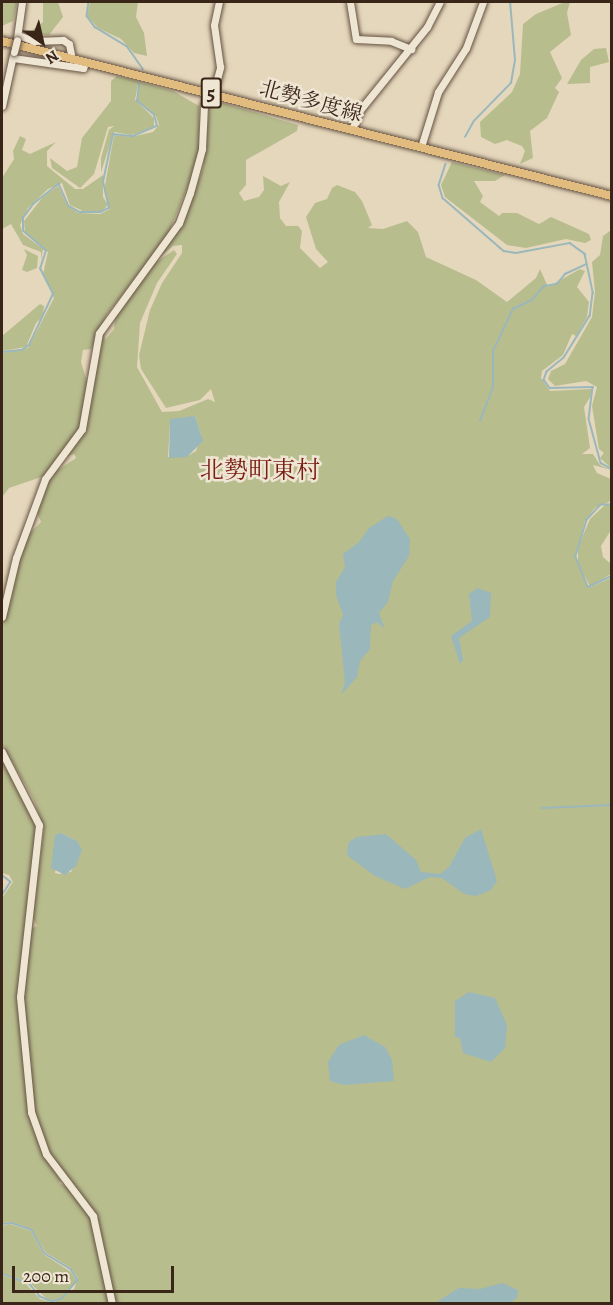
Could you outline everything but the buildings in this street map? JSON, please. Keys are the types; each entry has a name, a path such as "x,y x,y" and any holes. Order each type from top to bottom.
{"main road":[{"name":"北勢多度線","path":"2,41 612,196"}],"street":[{"path":"2,106 5,74 13,55 22,2"},
{"path":"2,617 16,558 45,479 82,429 99,333 179,223 202,149 204,105 213,94 220,67 214,25 219,2"},
{"path":"350,2 356,39 391,41 411,49"},
{"path":"352,129 360,110 411,49 440,2"},
{"path":"421,147 438,92 466,48 483,2"},
{"path":"17,38 63,40 69,44 72,60"},
{"path":"13,55 83,68 85,63"},
{"path":"2,752 39,825 20,998 31,1112 46,1154 93,1216 112,1304"}],"green space":[{"path":"2,2 17,2 13,21 2,26"},
{"path":"43,2 58,2 63,17 49,35 27,34 43,22"},
{"path":"90,2 138,2 136,17 144,33 147,56 134,53 121,39 98,28 87,16"},
{"path":"570,2 567,13 571,35 550,52 562,78 555,88 559,92 547,118 530,131 533,158 520,164 525,151 522,146 507,140 495,144 481,137 480,122 512,92 520,74 523,24 536,14"},
{"path":"606,48 609,62 590,67 590,83 567,84 581,60 594,49"},
{"path":"117,76 173,91 199,106 199,149 194,171 167,237 107,314 91,349 83,350 81,362 87,382 79,430 44,476 9,488 2,497 2,353 28,348 54,298 43,274 48,252 25,233 24,221 43,197 58,186 67,205 78,213 100,214 110,209 104,191 114,135 131,137 153,132 159,125 156,116 138,101 138,84 135,100 154,118 154,128 131,135 114,132 101,172 101,158 109,130 114,126 108,127 94,174 80,188 52,168 50,158 67,171 77,167 82,138 111,101 111,81"},
{"path":"219,102 298,125 297,131 246,160 246,185 239,193 244,201 259,197 264,190 263,176 281,186 290,182 279,202 280,218 286,226 298,226 302,231 300,248 320,268 328,262 316,249 306,217 315,203 327,199 332,188 337,185 355,192 362,201 372,225 368,228 383,229 407,221 418,232 426,257 476,280 507,302 536,278 540,269 548,287 580,269 585,271 577,287 589,302 587,317 576,336 572,334 563,355 542,371 541,378 550,391 591,389 592,394 584,407 590,448 582,454 593,454 600,465 611,470 593,465 597,473 611,479 611,497 609,502 595,508 585,521 575,557 588,588 611,578 611,1303 115,1303 96,1217 46,1150 36,1120 23,997 32,928 37,926 33,918 44,828 33,798 2,744 2,627 22,549 28,535 41,522 37,512 46,486 52,474 76,458 74,454 66,457 84,431 104,331 105,340 114,329 115,317 152,265 174,250 177,254 157,283 140,323 137,367 162,412 179,411 208,399 215,402 211,389 200,400 166,408 141,369 139,355 150,310 162,283 182,253 182,245 173,246 157,259 186,216 203,168 210,106","holes":["195,416 201,435 196,451 186,457 168,457 170,423 173,419 178,421","61,833 73,839 73,868 71,872 59,874 55,873"]},
{"path":"20,136 26,139 22,150 30,154 56,142 47,151 47,166 75,189 83,189 103,175 103,197 108,205 101,212 87,213 70,205 62,183 48,189 28,208 20,225 23,234 43,249 41,260 41,252 23,245 11,224 2,229 2,178 14,159 13,151"},
{"path":"452,162 505,175 495,181 474,181 483,196 480,202 499,216 502,213 517,213 539,224 551,217 589,234 591,240 585,243 566,239 526,248 507,245 445,197 441,185"},
{"path":"611,230 611,468 600,458 604,453 599,449 592,406 597,387 586,381 555,386 548,379 551,371 565,364 592,317 595,292 592,262 600,255 603,236"},
{"path":"24,249 38,256 37,268 27,272 22,270 27,255"},
{"path":"40,304 44,306 43,316 36,323 26,347 2,351 2,336"},
{"path":"606,504 611,506 611,530 601,546 603,557 611,564 611,574 590,586 578,565 578,547 590,519"},
{"path":"2,757 37,824 17,1001 30,1118 40,1147 61,1181 59,1183 67,1187 92,1218 108,1303 53,1303 74,1289 78,1278 71,1268 45,1252 31,1229 12,1222 2,1223 2,898 13,882 9,875 2,873"},
{"path":"10,1224 31,1231 43,1254 71,1272 77,1281 60,1300 49,1301 29,1282 2,1273 2,1226"},
{"path":"2,1275 25,1283 40,1299 53,1303 2,1303"}],"water":[{"path":"195,416 203,441 187,457 169,458 170,419"},
{"path":"388,516 397,519 410,539 409,556 393,581 388,602 379,613 385,629 377,622 371,625 370,649 360,661 357,677 341,695 345,682 339,624 343,615 336,595 336,582 345,567 343,554 359,542 369,528"},
{"path":"478,588 491,593 490,617 459,638 463,660 460,664 451,636 472,621 469,594"},
{"path":"481,829 497,881 491,890 476,896 464,894 442,878 430,877 405,889 375,876 348,856 347,851 349,842 357,837 386,834 416,860 421,872 440,874 449,867 465,838"},
{"path":"61,833 77,841 82,850 76,866 65,875 51,868 55,835"},
{"path":"469,992 495,998 507,1025 505,1048 491,1062 463,1053 460,1038 455,1037 455,1001"},
{"path":"364,1035 385,1047 392,1060 394,1081 344,1085 330,1081 328,1062 339,1045"},
{"path":"502,1283 518,1290 517,1298 510,1303 435,1303 459,1288 480,1289"}],"waterway":[{"path":"89,2 87,16 95,27 127,46 143,69"},
{"path":"465,137 474,121 511,83 515,60 510,2"},
{"path":"2,352 22,350 29,345 53,294 40,269 46,251 23,231 23,218 33,204 59,184 69,206 80,212 100,212 109,208 103,182 113,134 133,136 157,126 154,115 137,101 139,84"},
{"path":"446,164 439,185 443,198 504,251 516,253 570,243 585,254 593,293 590,316 564,358 547,372 544,380 550,388 593,387 589,419 601,463 612,469"},
{"path":"480,421 493,387 493,351 513,309 532,300 544,286 557,284 565,274 586,264"},
{"path":"612,505 601,505 587,520 576,557 588,587 612,576"},
{"path":"542,808 612,805"},
{"path":"2,875 11,882 2,896"},
{"path":"2,1224 12,1223 32,1230 44,1253 71,1269 78,1280 62,1299 52,1302 40,1297 29,1284 2,1274"}],"district":[{"name":"北勢町東村","path":"260,471"}]}
